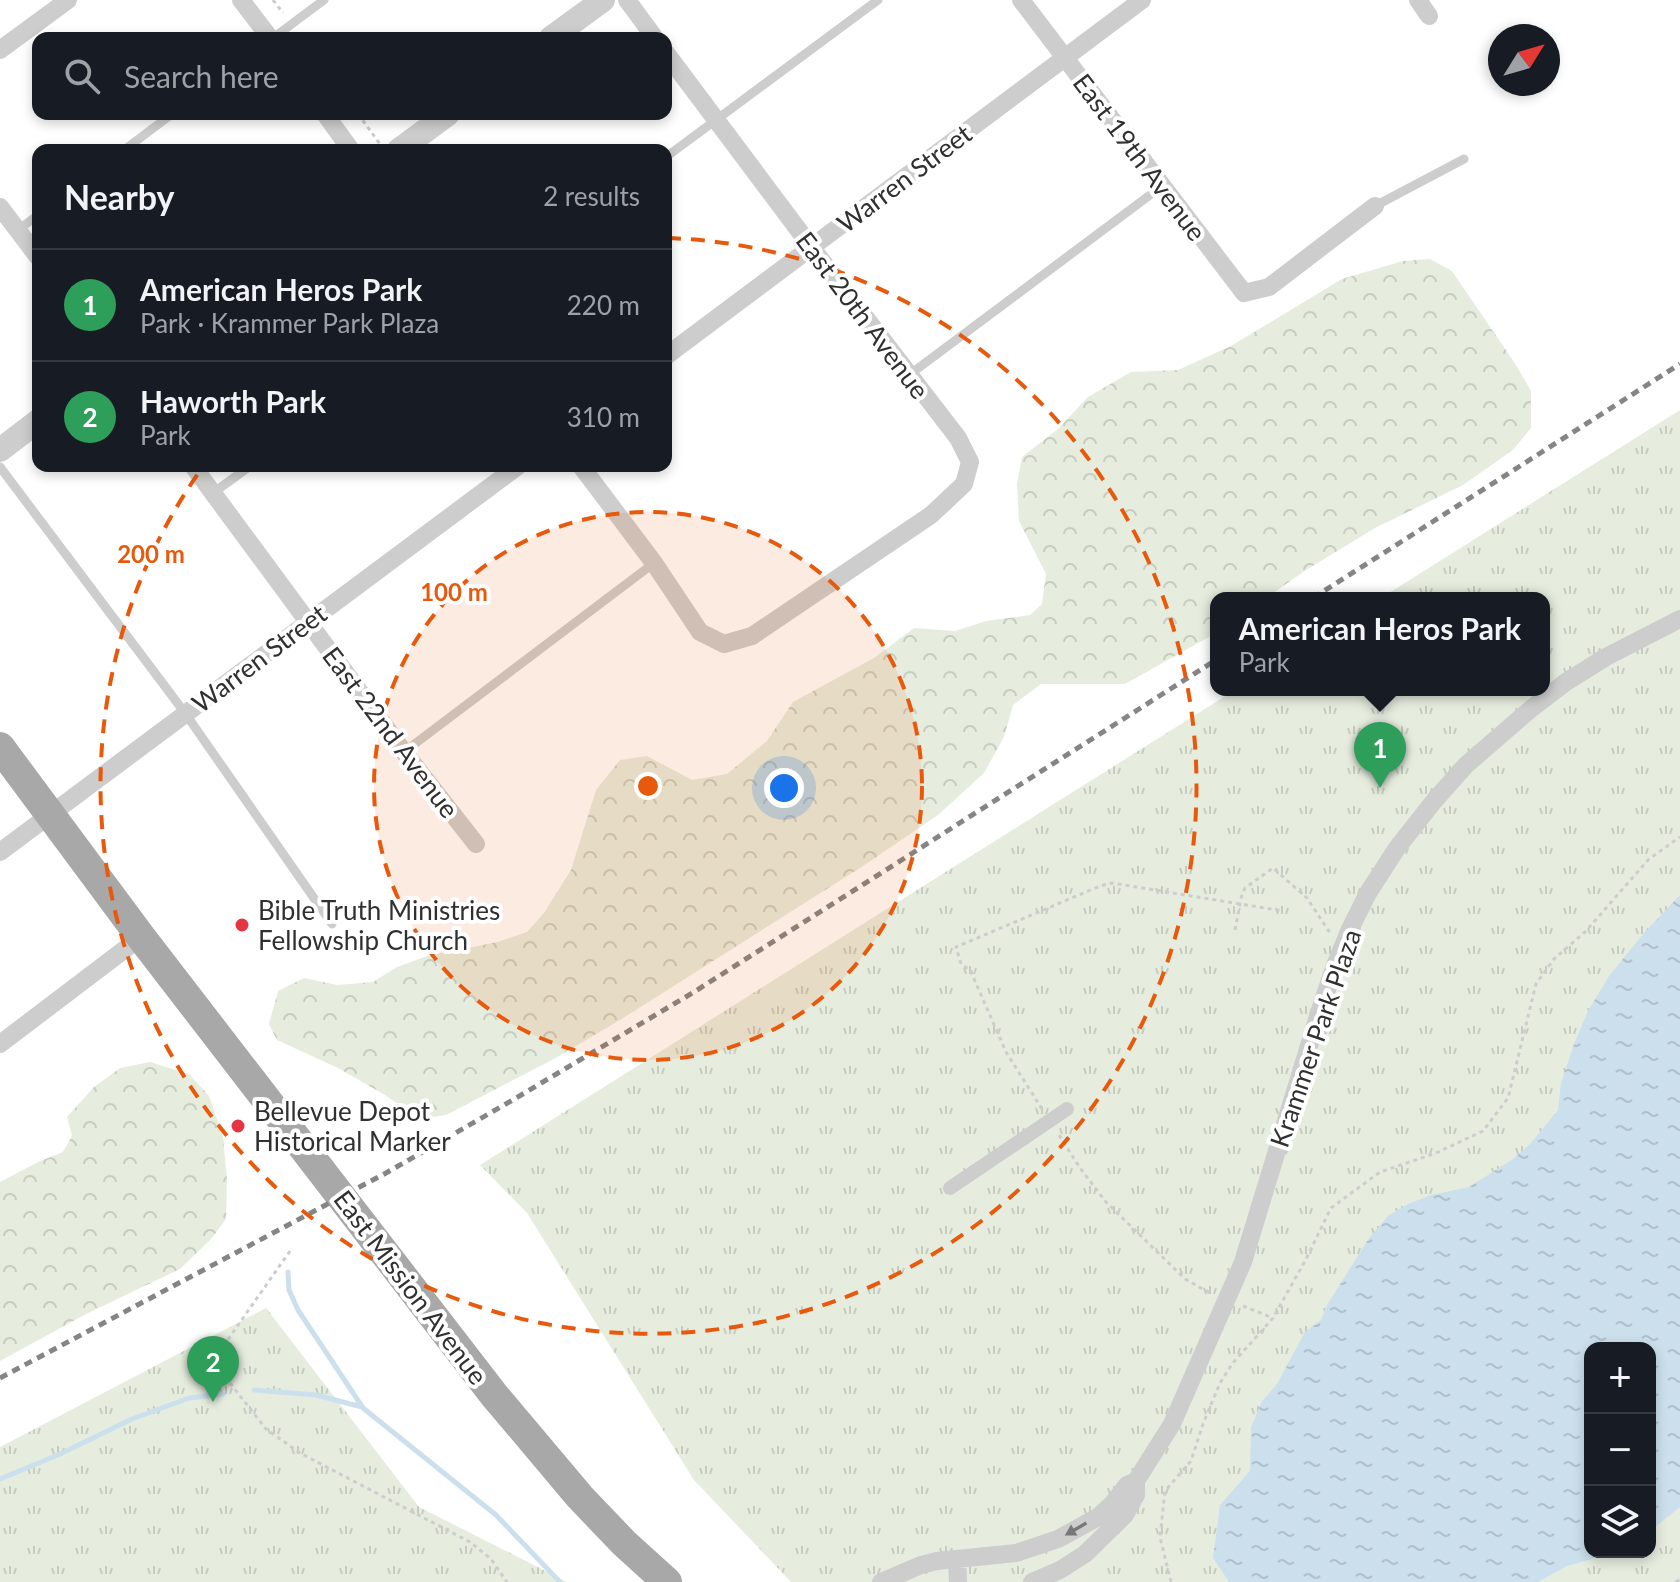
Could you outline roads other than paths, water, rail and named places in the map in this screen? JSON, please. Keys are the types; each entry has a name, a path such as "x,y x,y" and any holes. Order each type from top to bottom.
{"main road":[{"name":"East Mission Avenue","path":"0,747 141,937 494,1395 545,1458 624,1543 667,1582"}],"street":[{"path":"0,50 68,0"},
{"path":"241,0 266,32"},
{"path":"559,32 603,0"},
{"path":"627,0 651,32"},
{"name":"East 19th Avenue","path":"1021,0 1244,293 1269,287 1375,206"},
{"name":"Warren Street","path":"672,352 1142,0"},
{"name":"East 20th Avenue","path":"654,563 700,632 724,644 752,636 931,515 964,484 970,462 958,438 672,61"},
{"path":"329,120 347,144"},
{"path":"407,144 440,120"},
{"path":"0,207 32,249"},
{"path":"0,450 32,426"},
{"name":"East 22nd Avenue","path":"197,472 404,752 476,844"},
{"name":"Warren Street","path":"0,852 510,472"},
{"path":"586,472 654,563"},
{"name":"Krammer Park Plaza","path":"1550,694 1606,657 1680,619"},
{"name":"Krammer Park Plaza","path":"1032,1582 1060,1570 1085,1554 1125,1515 1136,1495 1136,1481 1172,1424 1243,1262 1319,1013 1345,941 1368,893 1397,848 1466,765 1548,696"},
{"path":"0,1044 141,937"},
{"path":"950,1188 1067,1109"},
{"name":"Krammer Park Plaza","path":"881,1582 921,1565 1016,1553 1058,1539 1098,1517 1127,1485 1136,1481"},
{"path":"957,1559 958,1582"}],"lane":[{"path":"279,32 324,0"},
{"path":"672,153 878,0"},
{"path":"132,144 164,120"},
{"path":"1375,206 1464,159"},
{"path":"909,375 1162,186"},
{"path":"18,230 32,220"},
{"path":"0,467 185,713 332,924"},
{"path":"213,493 242,472"},
{"path":"404,752 654,563"}],"water":[{"path":"1680,895 1680,1507 1656,1526 1656,1342 1584,1342 1584,1558 1595,1558 1567,1566 1538,1582 1229,1582 1213,1558 1220,1505 1250,1471 1251,1427 1262,1401 1277,1384 1305,1332 1321,1320 1369,1238 1389,1215 1431,1195 1469,1187 1513,1159 1530,1144 1558,1110 1561,1083 1588,1011 1609,976"}],"waterway":[{"path":"288,1272 289,1290 298,1310 363,1408 496,1515 560,1582"},
{"path":"254,1390 316,1395 362,1407"},
{"path":"0,1479 132,1419 189,1398 223,1394"}],"railway":[{"path":"1322,592 1680,364"},
{"path":"0,1378 386,1173 511,1101 694,992 1210,664"}],"place":[{"name":"American Heros Park","path":"1380,788"},
{"name":"Bible Truth Ministries Fellowship Church","path":"242,925"},
{"name":"Bellevue Depot Historical Marker","path":"238,1126"},
{"name":"Haworth Park","path":"213,1402"}]}
